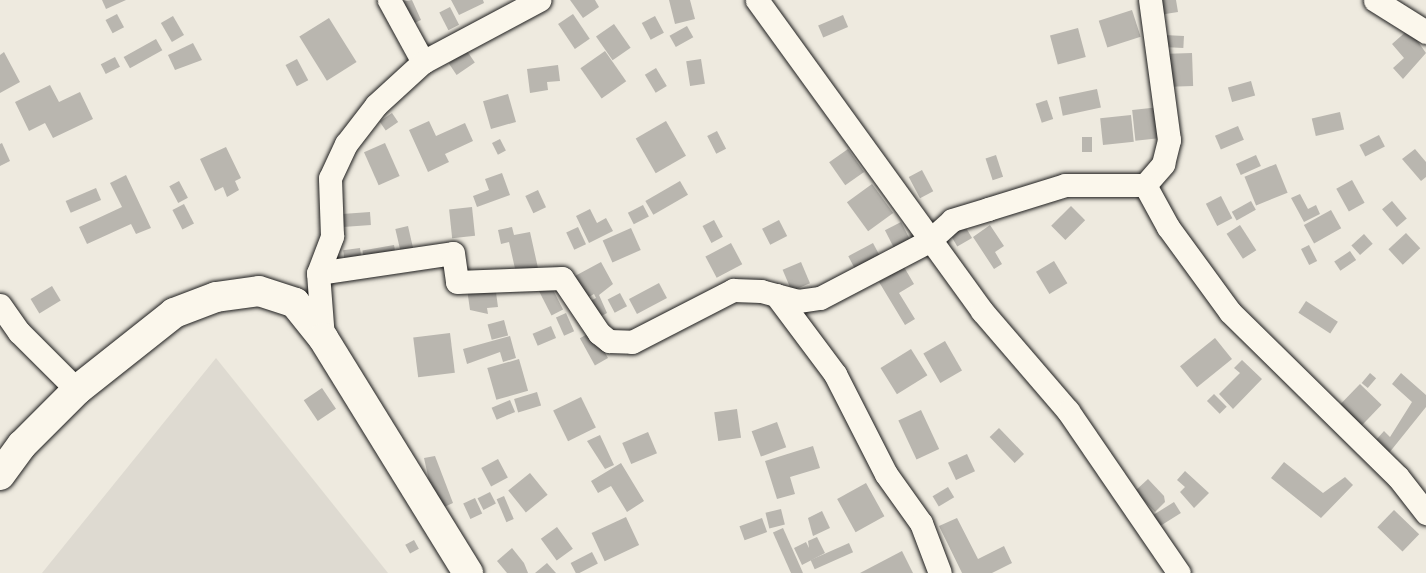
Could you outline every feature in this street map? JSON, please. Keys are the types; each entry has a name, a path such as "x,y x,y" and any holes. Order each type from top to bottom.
{"street":[{"path":"389,0 422,62"},
{"path":"323,338 318,273 332,236 330,178 346,144 376,105 422,62 539,0"},
{"path":"757,0 929,241 982,311 1068,411 1179,573"},
{"path":"1145,186 1163,164 1169,140 1150,0"},
{"path":"1375,0 1426,32"},
{"path":"801,310 929,241 952,220 1065,185 1145,186"},
{"path":"1145,186 1168,227 1230,312 1398,477 1426,513"},
{"path":"318,273 453,253 457,282 562,278 599,333 608,341 620,343 644,337 733,290 776,295 801,310 886,474 921,523 940,573"},
{"path":"0,475 22,445 77,390 174,313 216,297 259,290 295,303 323,338 468,573"},
{"path":"0,305 19,332 77,390"}],"shaded area":[{"path":"216,358 388,573 42,573"}],"building":[{"path":"102,0 126,0 106,9"},
{"path":"412,0 421,20 410,25 400,2"},
{"path":"451,0 483,0 484,3 459,15"},
{"path":"570,0 595,0 599,7 583,18"},
{"path":"669,0 690,0 695,19 675,24"},
{"path":"1157,0 1176,0 1178,12 1159,15"},
{"path":"450,7 459,25 448,30 439,12"},
{"path":"1132,10 1141,37 1107,47 1099,21"},
{"path":"117,14 124,27 113,33 106,20"},
{"path":"573,14 590,39 575,49 558,24"},
{"path":"843,15 848,27 823,38 818,26"},
{"path":"173,16 184,35 172,42 161,23"},
{"path":"655,16 664,33 651,40 642,23"},
{"path":"329,18 357,62 327,81 299,37"},
{"path":"614,24 631,48 613,60 596,37"},
{"path":"687,26 693,37 676,47 670,36"},
{"path":"1078,28 1086,57 1058,64 1050,36"},
{"path":"1409,29 1426,53 1403,79 1393,68 1404,58 1392,44"},
{"path":"1164,35 1184,36 1183,48 1163,47"},
{"path":"156,39 162,50 130,68 124,57"},
{"path":"193,43 202,60 175,70 168,55"},
{"path":"467,51 475,63 457,75 449,63"},
{"path":"605,51 626,81 602,99 580,68"},
{"path":"4,52 20,82 0,93 0,55"},
{"path":"1192,53 1193,86 1170,87 1169,54"},
{"path":"115,57 120,67 106,74 101,64"},
{"path":"297,59 308,80 297,86 286,65"},
{"path":"701,59 705,84 690,86 686,61"},
{"path":"558,65 560,81 547,82 548,90 530,93 527,69"},
{"path":"656,68 667,86 656,93 645,75"},
{"path":"1251,81 1255,95 1232,102 1228,88"},
{"path":"50,85 59,102 80,92 93,119 53,138 45,123 29,131 15,102"},
{"path":"1097,89 1101,108 1063,116 1059,97"},
{"path":"508,94 516,122 491,129 483,101"},
{"path":"1047,100 1053,119 1042,123 1036,104"},
{"path":"1160,107 1163,138 1135,141 1132,110"},
{"path":"1340,112 1344,130 1316,136 1312,119"},
{"path":"392,113 398,122 386,131 380,121"},
{"path":"1131,115 1134,142 1103,145 1100,118"},
{"path":"429,121 436,136 465,123 473,141 445,154 449,162 428,172 409,130"},
{"path":"666,121 686,156 656,173 636,138"},
{"path":"1238,126 1244,140 1221,150 1215,136"},
{"path":"717,131 726,149 716,154 707,136"},
{"path":"1379,135 1385,147 1365,157 1359,145"},
{"path":"1082,137 1092,137 1092,152 1082,152"},
{"path":"500,139 506,151 498,155 492,143"},
{"path":"2,143 10,161 0,166 0,144"},
{"path":"385,143 400,176 379,185 364,152"},
{"path":"226,147 241,178 235,181 239,190 227,197 223,187 215,191 200,159"},
{"path":"848,149 864,172 845,185 829,162"},
{"path":"1415,149 1426,162 1426,177 1421,181 1402,159"},
{"path":"996,155 1003,177 993,180 986,158"},
{"path":"1256,155 1261,166 1241,175 1236,164"},
{"path":"1276,164 1288,193 1256,205 1244,177"},
{"path":"922,170 933,191 920,198 909,177"},
{"path":"502,173 510,195 477,207 473,196 489,190 485,179"},
{"path":"126,175 151,228 136,234 131,224 87,244 79,227 122,207 110,183"},
{"path":"1352,180 1365,203 1349,211 1336,189"},
{"path":"179,181 188,198 178,203 169,186"},
{"path":"680,181 688,195 653,215 645,201"},
{"path":"872,184 893,213 868,231 847,202"},
{"path":"96,188 101,200 71,213 66,201"},
{"path":"538,190 546,207 533,213 525,196"},
{"path":"1300,194 1308,209 1316,205 1320,214 1304,222 1291,198"},
{"path":"1221,196 1232,218 1217,226 1206,204"},
{"path":"1251,201 1256,210 1237,220 1232,212"},
{"path":"1392,201 1407,219 1397,227 1382,209"},
{"path":"184,204 194,224 182,230 172,210"},
{"path":"643,205 649,217 634,224 628,213"},
{"path":"1071,206 1085,220 1065,240 1051,226"},
{"path":"472,207 475,236 452,238 449,209"},
{"path":"590,209 597,223 606,218 613,231 589,243 576,216"},
{"path":"1331,210 1341,228 1314,243 1304,225"},
{"path":"370,212 371,225 343,227 342,214"},
{"path":"714,220 723,237 711,243 703,226"},
{"path":"779,220 787,236 770,245 762,229"},
{"path":"901,222 912,244 896,252 885,230"},
{"path":"990,225 1004,246 995,252 1002,264 994,269 973,237"},
{"path":"1240,225 1256,250 1243,259 1227,234"},
{"path":"408,226 413,248 401,251 395,229"},
{"path":"965,226 972,238 957,247 950,234"},
{"path":"512,227 514,235 530,232 538,268 516,273 509,242 501,244 498,230"},
{"path":"578,227 586,244 574,250 566,232"},
{"path":"631,228 641,250 612,263 603,241"},
{"path":"1406,233 1420,248 1403,265 1388,249"},
{"path":"1364,234 1373,244 1360,255 1351,245"},
{"path":"731,243 742,264 717,278 705,257"},
{"path":"873,243 881,258 856,271 848,256"},
{"path":"394,245 396,256 364,261 362,251"},
{"path":"1309,245 1317,261 1309,265 1301,249"},
{"path":"360,248 362,262 345,264 343,250"},
{"path":"1350,251 1356,260 1340,271 1334,262"},
{"path":"1054,261 1067,283 1049,294 1036,272"},
{"path":"601,262 613,284 599,295 607,313 596,319 588,302 596,298 594,294 587,298 575,276"},
{"path":"801,262 810,283 792,291 783,270"},
{"path":"904,267 914,284 899,293 915,319 905,325 879,282"},
{"path":"549,282 563,310 551,316 537,288"},
{"path":"659,283 667,298 637,314 629,299"},
{"path":"495,285 498,307 487,308 488,314 470,310 467,289"},
{"path":"52,286 61,301 39,313 31,299"},
{"path":"620,293 627,306 615,313 608,300"},
{"path":"1306,301 1338,322 1330,333 1298,313"},
{"path":"566,313 574,331 564,336 556,317"},
{"path":"504,320 508,335 492,340 488,324"},
{"path":"551,326 556,338 538,346 533,334"},
{"path":"593,331 608,358 595,365 580,338"},
{"path":"450,333 455,373 418,377 413,338"},
{"path":"510,336 516,358 503,362 500,352 467,364 463,349"},
{"path":"1215,338 1232,359 1197,387 1180,366"},
{"path":"945,341 962,370 940,383 923,354"},
{"path":"911,349 927,375 897,394 880,368"},
{"path":"519,359 528,391 496,400 487,368"},
{"path":"1242,360 1262,379 1233,409 1219,394 1240,373 1234,368"},
{"path":"1370,373 1376,378 1368,388 1362,383"},
{"path":"1401,373 1426,395 1426,407 1389,453 1376,440 1384,431 1390,437 1412,402 1392,384"},
{"path":"1360,384 1382,405 1361,426 1339,406"},
{"path":"322,388 336,409 318,421 304,400"},
{"path":"537,392 541,405 518,412 514,399"},
{"path":"1214,394 1227,407 1220,414 1207,401"},
{"path":"581,397 596,428 568,441 553,411"},
{"path":"510,400 515,412 497,420 492,408"},
{"path":"737,409 741,438 718,441 714,412"},
{"path":"921,410 939,449 917,460 898,421"},
{"path":"777,422 786,447 761,457 752,431"},
{"path":"999,428 1024,454 1015,463 990,437"},
{"path":"648,432 657,453 631,464 622,443"},
{"path":"600,435 614,465 605,469 587,441"},
{"path":"813,446 820,468 790,477 795,494 777,499 765,461"},
{"path":"967,454 975,471 956,480 948,463"},
{"path":"435,456 453,503 442,508 430,485 424,458"},
{"path":"498,459 508,478 491,486 481,468"},
{"path":"1284,462 1323,493 1345,477 1353,485 1321,518 1271,478"},
{"path":"621,463 644,501 627,512 611,486 598,493 591,481"},
{"path":"1185,471 1209,493 1194,508 1180,492 1185,487 1177,480"},
{"path":"530,473 548,495 526,512 508,491"},
{"path":"1148,479 1164,496 1165,502 1155,512 1135,491"},
{"path":"866,483 884,516 856,532 837,499"},
{"path":"948,487 954,497 939,507 933,496"},
{"path":"490,492 496,504 483,510 478,498"},
{"path":"504,496 514,519 506,522 497,499"},
{"path":"475,498 482,513 470,519 463,503"},
{"path":"1174,502 1181,513 1161,526 1154,515"},
{"path":"781,509 785,525 769,528 765,513"},
{"path":"1394,510 1419,534 1403,552 1377,527"},
{"path":"822,511 830,528 813,536 808,518"},
{"path":"626,517 639,545 605,561 592,533"},
{"path":"762,518 767,532 745,540 739,526"},
{"path":"957,518 978,559 1004,546 1012,563 992,573 962,573 939,526"},
{"path":"557,527 573,549 557,561 541,539"},
{"path":"783,528 803,573 791,573 773,532"},
{"path":"817,537 825,553 802,565 794,548 806,542 809,548 808,541"},
{"path":"414,540 419,549 410,554 405,545"},
{"path":"849,543 853,552 815,569 811,560"},
{"path":"512,548 528,573 507,573 497,561"},
{"path":"902,551 913,573 860,573"},
{"path":"592,552 598,564 576,573 571,563"},
{"path":"547,563 556,573 535,573"}]}
